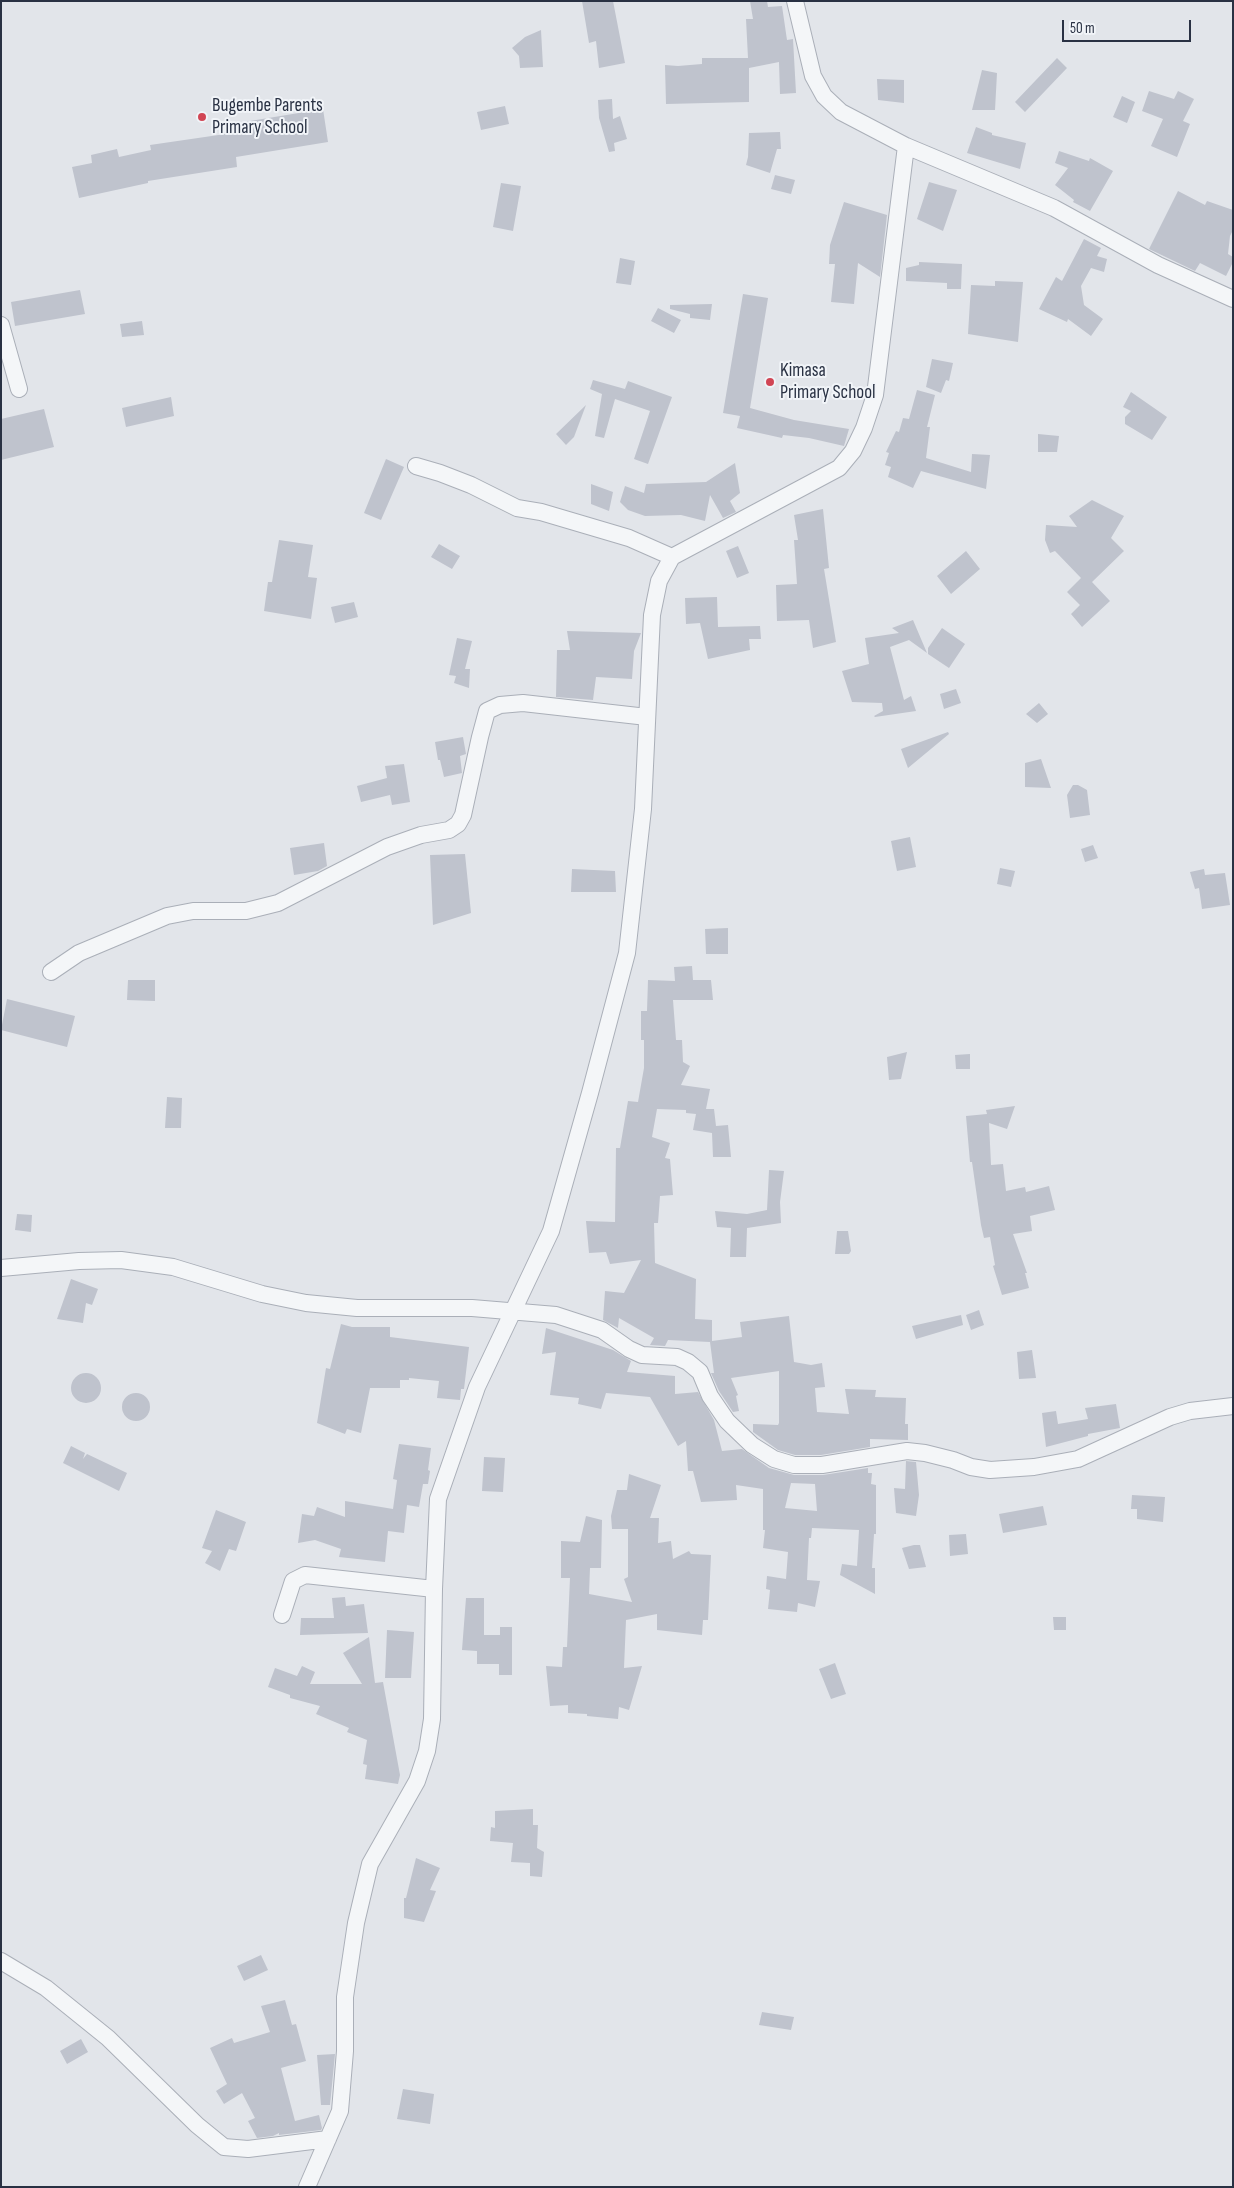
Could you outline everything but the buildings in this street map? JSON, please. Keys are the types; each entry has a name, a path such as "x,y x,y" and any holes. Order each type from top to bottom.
{"street":[{"path":"795,1 813,76 824,96 841,112 906,146 1054,208 1158,266 1233,299"},
{"path":"307,2187 340,2111 345,2051 345,1997 356,1923 370,1864 417,1781 427,1751 432,1719 434,1590 438,1499 477,1386 514,1312 551,1231 590,1093 626,953 643,809 652,615 659,582 672,557 839,468 852,451 864,428 876,396 906,146"},
{"path":"1,325 19,389"},
{"path":"416,466 440,472 517,508 541,512 629,538 672,557"},
{"path":"51,972 80,953 167,916 193,911 246,911 278,902 387,847 420,835 449,830 458,824 463,815 487,710 500,705 523,704 647,717"},
{"path":"1,1268 79,1261 121,1260 173,1267 262,1294 306,1303 357,1308 472,1308 556,1315 602,1330 629,1349 642,1355 677,1357 688,1362 700,1372 710,1396 727,1421 752,1445 774,1459 794,1465 822,1465 907,1451 953,1460 971,1468 990,1470 1034,1467 1078,1460 1114,1445 1150,1425 1170,1417 1190,1411 1233,1406"},
{"path":"282,1615 293,1581 305,1575 434,1590"},
{"path":"1,1960 46,1988 108,2038 197,2125 224,2146 248,2149 328,2139"}],"place":[{"name":"Bugembe Parents Primary School","path":"202,117"},
{"name":"Kimasa Primary School","path":"770,382"}]}
